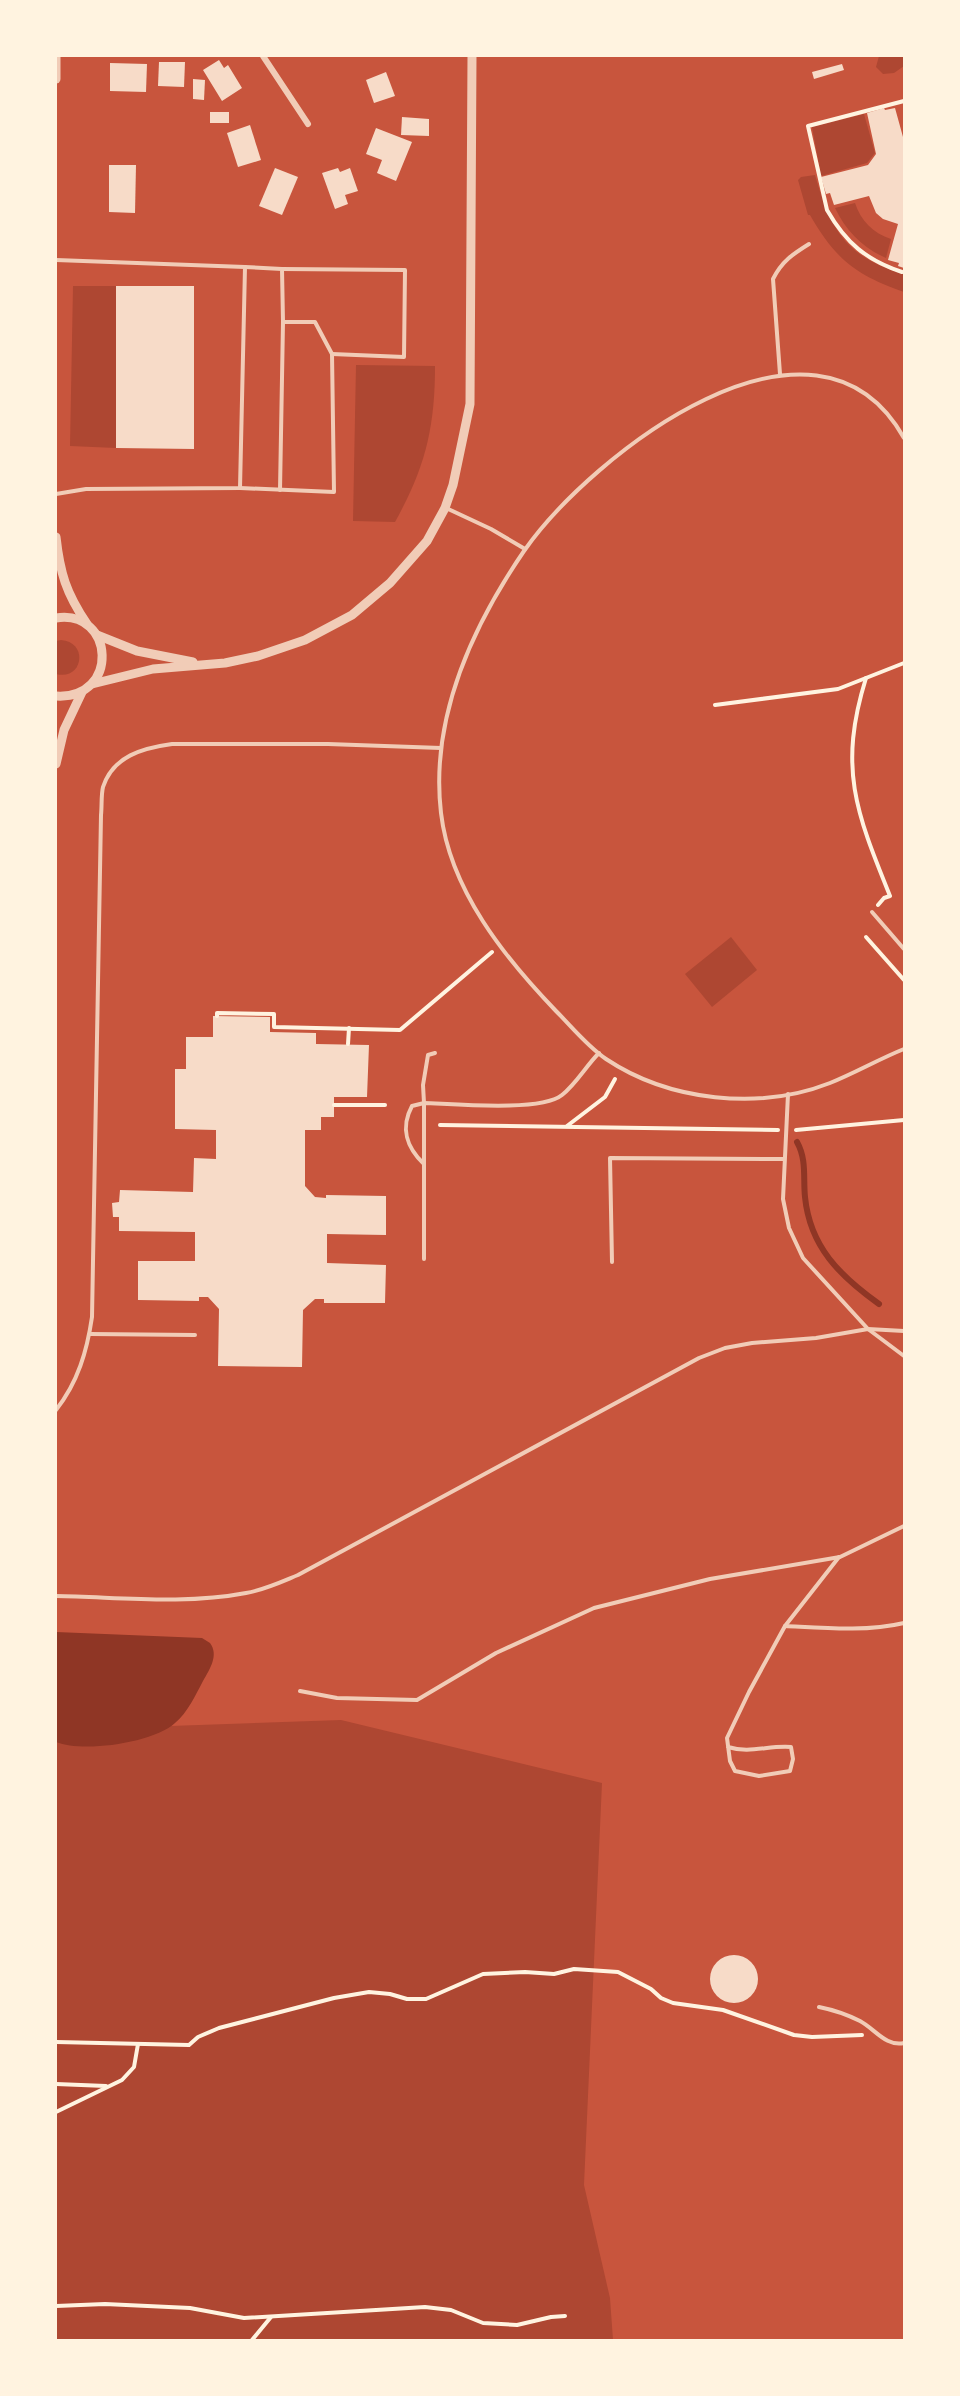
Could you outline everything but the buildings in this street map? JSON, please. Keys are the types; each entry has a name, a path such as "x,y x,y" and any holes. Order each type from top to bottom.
{"street":[{"path":"56,56 56,79"},
{"path":"263,56 308,124"},
{"path":"92,684 153,669 212,664 258,656 304,640 352,615 398,575 427,541 445,508 460,462 470,404 472,56"},
{"path":"56,537 60,570 66,588 88,626"},
{"path":"56,618 77,619 97,635 137,651 176,660 212,664"},
{"path":"56,696 69,696 82,692 92,684 103,661 102,648 97,635"},
{"path":"56,764 64,730 82,692"}],"lane":[{"path":"780,374 773,279 780,265 790,255 809,244"},
{"path":"56,260 282,269 405,270 404,357 332,354"},
{"path":"240,488 245,267"},
{"path":"280,490 282,269"},
{"path":"56,494 86,489 240,488 334,492 332,354 315,322 283,322"},
{"path":"904,438 897,424 881,406 845,383 824,376 780,374 728,389 691,406 645,436 587,482 566,502 525,549 472,642 455,688 441,748 441,815 449,850 462,884 500,946 534,988 599,1053 640,1076 680,1090 735,1099 768,1098 831,1083 904,1049"},
{"path":"445,508 491,529 525,549"},
{"path":"56,1410 82,1365 92,1317 101,815 103,788 111,770 130,754 148,747 172,744 328,744 441,748"},
{"path":"872,912 904,949"},
{"path":"424,1259 423,1084 428,1055 435,1053"},
{"path":"424,1164 414,1155 408,1145 407,1115 412,1106 424,1103 528,1105 547,1102 561,1096 599,1053"},
{"path":"788,1094 783,1159 783,1199 789,1228 803,1258 868,1329 904,1356"},
{"path":"612,1262 610,1158 783,1159"},
{"path":"56,1596 189,1599 227,1596 270,1587 308,1570 699,1358 743,1344 816,1338 868,1329 904,1331"},
{"path":"90,1334 195,1335"},
{"path":"300,1691 338,1698 417,1700 496,1653 594,1608 710,1579 840,1557 904,1526"},
{"path":"728,1747 749,1752 776,1746 791,1747 793,1759 790,1771 759,1776 735,1771 730,1761 728,1747 727,1738 748,1692 785,1626 840,1557"},
{"path":"785,1626 858,1628 887,1627 904,1623"},
{"path":"819,2007 841,2012 862,2022 889,2042 904,2043"}],"path":[{"path":"902,272 879,264 862,252 847,240 834,222 827,210 808,126 904,101"},
{"path":"715,705 838,689 904,663"},
{"path":"866,678 853,732 851,765 863,829 890,896 884,898 872,912"},
{"path":"866,937 904,980"},
{"path":"217,1016 217,1013 274,1014 274,1027 400,1030 500,946"},
{"path":"348,1044 349,1028"},
{"path":"566,1127 605,1096 615,1079"},
{"path":"334,1105 385,1106"},
{"path":"796,1130 904,1120"},
{"path":"440,1125 779,1130"},
{"path":"56,2042 189,2045 198,2037 219,2028 369,1992 390,1994 407,1999 426,1999 483,1974 525,1972 554,1974 574,1969 618,1972 651,1989 661,1998 723,2010 794,2035 830,2037 878,2033"},
{"path":"56,2112 122,2080 134,2067 138,2044"},
{"path":"56,2084 106,2086"},
{"path":"56,2306 105,2304 190,2308 244,2318 425,2307 451,2310 483,2323 517,2325 565,2316"},
{"path":"252,2340 272,2316"}],"shaded area":[{"path":"879,56 904,56 904,66 894,73 883,74 876,67"},
{"path":"864,114 875,153 867,163 821,176 812,127"},
{"path":"815,175 828,212 844,239 868,259 904,274 904,292 860,272 829,244 808,215 798,180 801,177"},
{"path":"855,203 868,226 891,239 886,258 856,238 844,224 835,208"},
{"path":"73,286 116,286 116,448 70,446"},
{"path":"356,365 435,366 433,409 426,447 414,484 395,522 353,521"},
{"path":"56,641 70,642 79,653 77,667 65,675 56,674"},
{"path":"731,937 757,970 712,1007 685,974"},
{"path":"56,1632 202,1638 210,1643 214,1657 187,1709 180,1719 165,1730 135,1741 117,1744 68,1745 56,1742"},
{"path":"341,1720 602,1783 584,2185 610,2298 613,2340 56,2340 56,1730"}],"waterway":[{"path":"797,1142 803,1162 808,1215 820,1245 840,1271 879,1304"}]}
